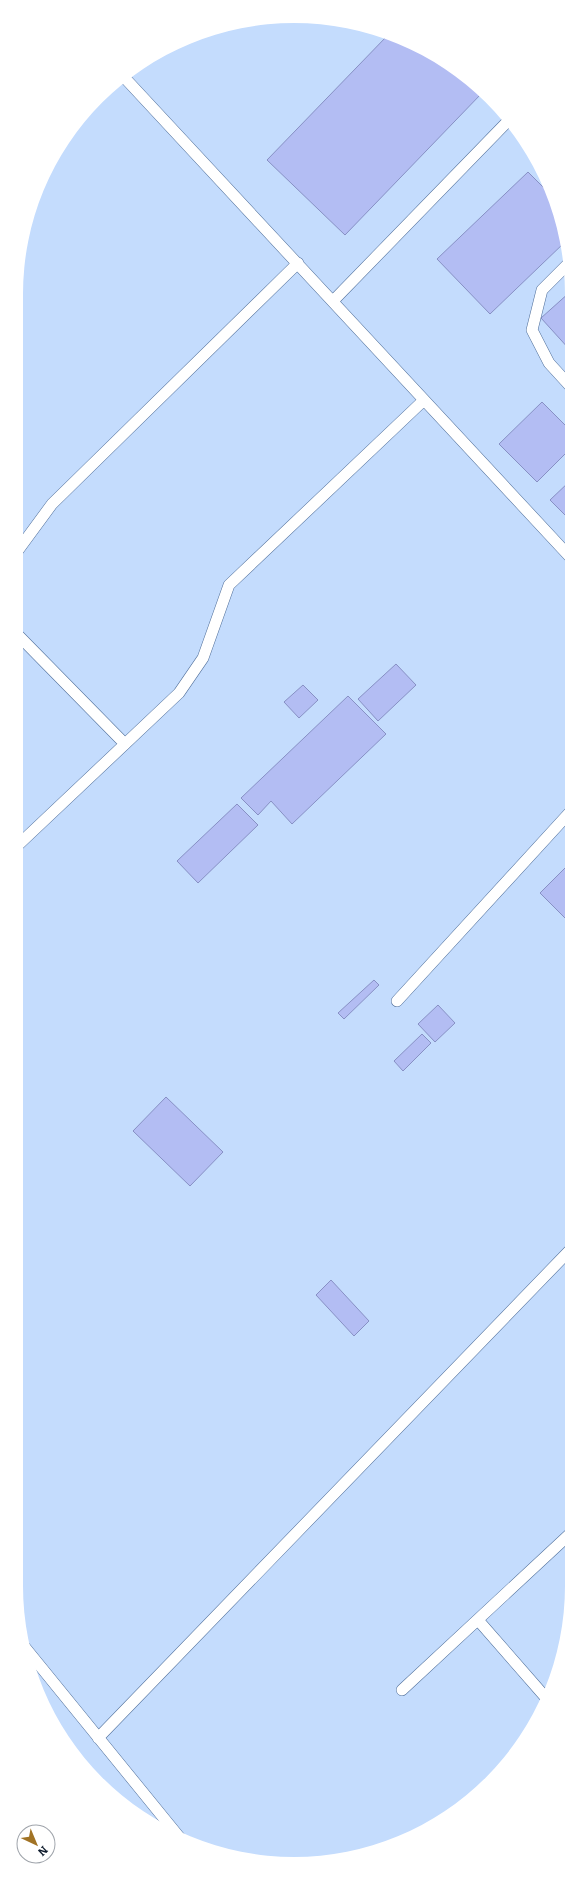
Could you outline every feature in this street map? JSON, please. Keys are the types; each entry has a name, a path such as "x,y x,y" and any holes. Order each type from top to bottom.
{"lane":[{"path":"127,80 333,300 565,552"},
{"path":"333,300 505,124"},
{"path":"23,543 52,504 298,263"},
{"path":"564,268 542,290 532,330 549,363 565,381"},
{"path":"23,841 179,693 203,658 229,585 424,400"},
{"path":"23,640 125,744"},
{"path":"397,1001 565,818"},
{"path":"98,1738 565,1255"},
{"path":"402,1690 565,1539"},
{"path":"478,1620 542,1694"},
{"path":"32,1656 172,1828"}],"shaded area":[{"path":"294,23 329,25 347,28 381,37 430,59 459,79 486,102 519,143 537,174 551,207 563,259 565,294 565,1586 563,1621 560,1639 551,1673 529,1722 498,1765 473,1790 459,1801 430,1821 414,1829 381,1843 364,1848 329,1855 294,1857 259,1855 207,1843 174,1829 143,1811 102,1778 69,1737 51,1706 37,1673 32,1656 25,1621 23,294 25,259 28,241 37,207 44,190 59,158 69,143 102,102 143,69 174,51 190,44 207,37 241,28 259,25"}],"building":[{"path":"385,38 430,59 459,79 479,96 345,235 267,160"},
{"path":"528,172 542,186 551,207 561,246 490,314 437,259"},
{"path":"565,296 565,344 541,318"},
{"path":"542,402 565,425 565,454 537,482 499,444"},
{"path":"565,486 565,515 550,500"},
{"path":"396,664 416,685 378,721 358,699"},
{"path":"303,685 318,700 299,718 284,702"},
{"path":"348,696 386,734 292,824 271,801 258,815 241,798"},
{"path":"237,804 258,825 198,883 177,861"},
{"path":"565,868 565,918 540,893"},
{"path":"374,980 379,985 344,1019 338,1013"},
{"path":"438,1005 455,1023 435,1042 418,1024"},
{"path":"422,1034 431,1043 403,1071 394,1061"},
{"path":"166,1097 223,1152 190,1186 133,1131"},
{"path":"331,1280 369,1321 354,1336 316,1295"}]}
